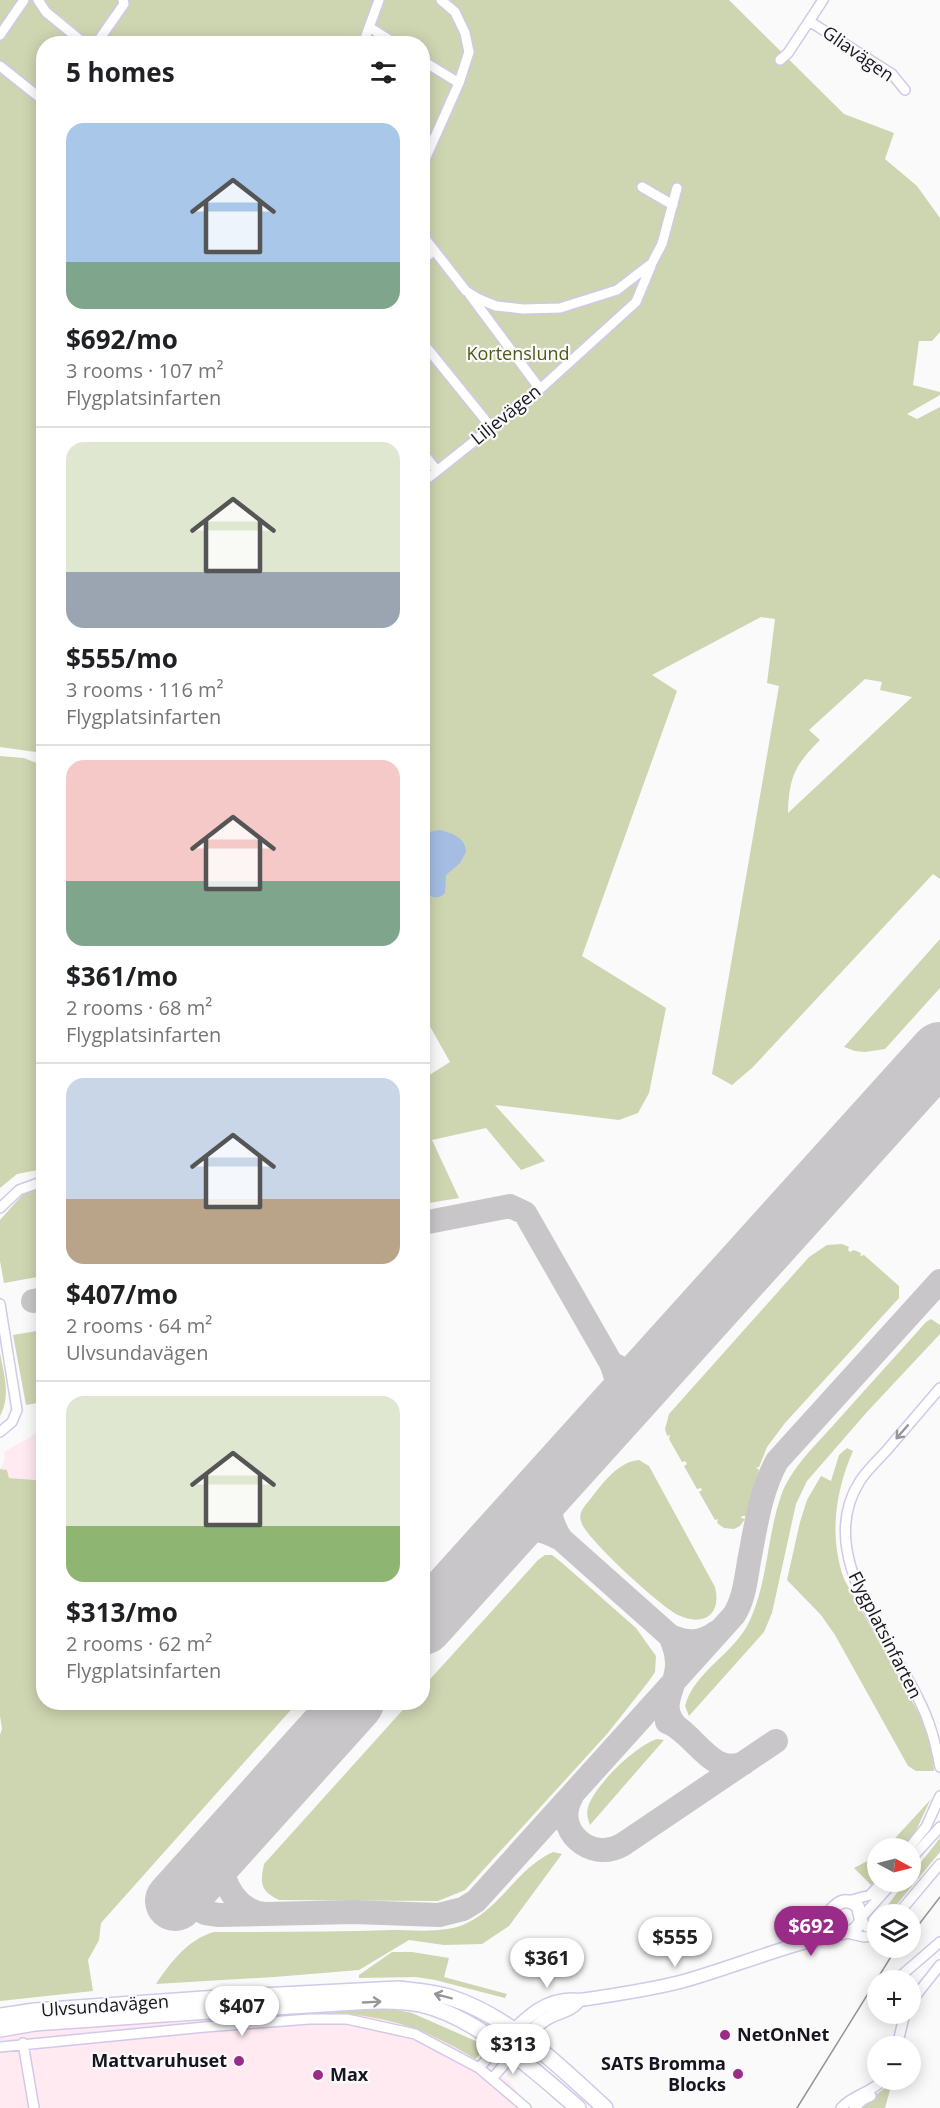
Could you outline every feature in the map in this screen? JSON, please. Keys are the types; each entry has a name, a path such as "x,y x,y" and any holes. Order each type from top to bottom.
{"main road":[{"name":"Ulvsundavägen","path":"0,2016 35,2011 207,1999 399,1989 424,1991 449,1997 484,2012 520,2034 544,2052 605,2108"},
{"name":"Ulvsundavägen","path":"0,2029 35,2023 397,2001 420,2004 445,2012 500,2044 578,2108"}],"street":[{"path":"0,35 24,0"},
{"path":"38,0 46,12 75,36"},
{"path":"102,36 124,4 123,0"},
{"path":"366,36 379,0"},
{"path":"430,149 459,83 469,52 465,33 455,12 441,0"},
{"name":"Gliavägen","path":"780,60 788,53 823,0"},
{"name":"Gliavägen","path":"809,21 892,74 905,90"},
{"path":"369,27 383,36"},
{"path":"430,65 459,83"},
{"path":"0,66 36,95"},
{"path":"642,187 673,205"},
{"name":"Liljevägen","path":"430,476 540,389 636,302 662,244 676,188"},
{"path":"430,245 540,389"},
{"path":"430,254 434,250"},
{"path":"466,291 496,306 523,309 560,308 616,290 652,263"},
{"path":"430,351 491,428"},
{"path":"430,462 437,471"},
{"path":"0,1209 19,1190 36,1184"},
{"path":"0,1304 17,1410 12,1422 0,1432"},
{"name":"Flygplatsinfarten","path":"940,1388 860,1482 850,1503 845,1525 846,1553 853,1576 934,1732 940,1767"},
{"path":"917,1838 926,1827 940,1796"},
{"path":"921,1848 940,1827"},
{"path":"906,1904 940,1864"},
{"path":"773,1951 816,1927 837,1903 870,1895 873,1892"},
{"path":"492,2079 513,2054 520,2034 544,2005 567,1999 580,2001 684,1981 773,1951 845,1933 856,1928 884,1892"},
{"path":"848,1901 858,1907 861,1919 867,1927"},
{"path":"830,1913 834,1928 845,1933 867,1937"},
{"path":"908,1970 940,1942"},
{"path":"921,1989 940,1965"},
{"name":"Ulvsundavägen","path":"0,2047 205,2026 309,2019 347,2019 415,2034 479,2068 526,2108"},
{"path":"479,2068 500,2044 520,2034"},
{"path":"23,2043 34,2108"},
{"path":"841,2108 849,2100 870,2090"},
{"path":"854,2108 880,2090"}],"shaded area":[{"path":"36,1434 36,1480 9,1478 7,1470 0,1469 5,1459 4,1452"},
{"path":"324,2012 358,2014 393,2021 424,2031 455,2047 509,2081 529,2108 0,2108 0,2034 45,2028 205,2016"}],"green space":[{"name":"Kortenslund","path":"0,0 729,0 844,114 894,133 885,159 917,186 940,218 940,332 932,341 919,341 913,385 940,392 940,395 907,414 917,419 940,407 940,879 933,874 752,1068 732,1085 712,1074 779,686 767,683 775,619 761,617 652,675 677,691 582,956 666,1008 649,1093 638,1113 619,1120 495,1105 545,1161 521,1170 486,1128 432,1140 459,1198 430,1203 430,1075 450,1062 430,1026 430,36 36,36 36,752 0,747","holes":["865,679 882,682 880,690 912,697 788,813 790,790 795,772 820,740 809,730"]},
{"path":"0,756 24,758 36,763 36,1170 17,1174 0,1188"},
{"path":"940,939 940,988 885,1049 865,1052 844,1047"},
{"path":"36,1190 36,1277 4,1283 0,1261 0,1220 25,1192"},
{"path":"842,1244 849,1247 850,1252 854,1250 861,1253 860,1256 864,1255 899,1286 899,1298 785,1423 767,1447 759,1467 756,1467 759,1470 746,1516 741,1518 745,1519 740,1526 734,1529 724,1528 717,1523 718,1519 715,1520 699,1492 701,1488 697,1489 684,1466 687,1464 685,1461 682,1462 669,1439 670,1435 667,1436 665,1429 669,1414 809,1257 827,1245"},
{"path":"931,1319 940,1325 940,1334 867,1412 807,1481 796,1504 772,1613 764,1632 689,1716 685,1706 690,1693 706,1672 735,1643 750,1620 760,1590 776,1511 791,1475"},
{"path":"36,1331 36,1403 26,1405 13,1335"},
{"path":"0,1353 6,1393 0,1416"},
{"path":"847,1448 853,1451 842,1482 836,1515 839,1563 844,1579 922,1719 932,1747 934,1771 916,1771 908,1766 835,1635 821,1615 787,1580 807,1500 821,1476 831,1481 839,1455"},
{"path":"639,1460 649,1466 715,1587 716,1605 713,1611 703,1619 695,1620 678,1615 657,1600 598,1545 582,1524 580,1517 584,1507 602,1485 622,1466"},
{"path":"0,1469 7,1470 9,1478 36,1480 36,1710 291,1710 101,1923 99,1940 88,1960 93,1991 0,2001 0,1735 2,1729 0,1716"},
{"path":"545,1555 552,1555 561,1562 636,1628 656,1656 655,1672 607,1734 465,1890 438,1901 279,1900 268,1893 262,1881 264,1864 403,1710 430,1710 430,1679"},
{"path":"657,1739 664,1740 590,1825 588,1807 599,1788 627,1758"},
{"path":"931,1799 911,1838 895,1838"},
{"path":"940,1838 940,1852 921,1875 921,1862"},
{"path":"553,1852 562,1854 509,1926 482,1944 444,1945 409,1940 359,1970 156,1984 188,1946 214,1932 431,1931 460,1926 481,1915 530,1867"},
{"path":"867,1861 867,1881 854,1868"},
{"path":"898,1892 907,1892 897,1904 889,1904"},
{"path":"392,1952 412,1952 449,1958 444,1977 507,1994 505,1998 416,1977 359,1978 359,1975"},
{"path":"354,2008 392,2009 412,2013 478,2042 480,2054 475,2059 437,2038 385,2020 324,2012"},
{"path":"882,2090 890,2090 885,2108 857,2108"}],"water":[{"path":"440,830 454,835 464,843 466,852 460,863 446,875 445,893 438,897 430,895 430,832"}],"taxiway":[{"path":"430,1222 510,1206 525,1213 611,1363"},
{"path":"192,1881 188,1893 192,1905 205,1913 219,1915 353,1912 439,1915 463,1909 476,1901 734,1615 743,1594 763,1495 777,1461 940,1281"},
{"path":"610,1418 618,1396 611,1363 631,1372 642,1373 661,1362"},
{"path":"504,1535 539,1530 561,1539 553,1524 550,1510 550,1496 554,1480"},
{"path":"561,1539 670,1636"},
{"path":"679,1729 668,1712 677,1663 670,1636 695,1641 717,1632"},
{"path":"667,1722 686,1734 712,1759 732,1766 744,1763"},
{"path":"572,1796 567,1808 567,1820 577,1840 598,1850 610,1849 622,1845 776,1741"},
{"path":"237,1832 224,1857 224,1876 232,1894 239,1902 255,1912 264,1914"}],"runway":[{"path":"430,1617 940,1052"},
{"path":"175,1901 347,1710"}],"tram line":[{"path":"921,1922 940,1897"},
{"path":"797,2108 890,1958"}],"place":[{"name":"NetOnNet","path":"725,2035"},
{"name":"Mattvaruhuset","path":"239,2061"},
{"name":"SATS Bromma Blocks","path":"738,2074"},
{"name":"Max","path":"318,2075"}]}
